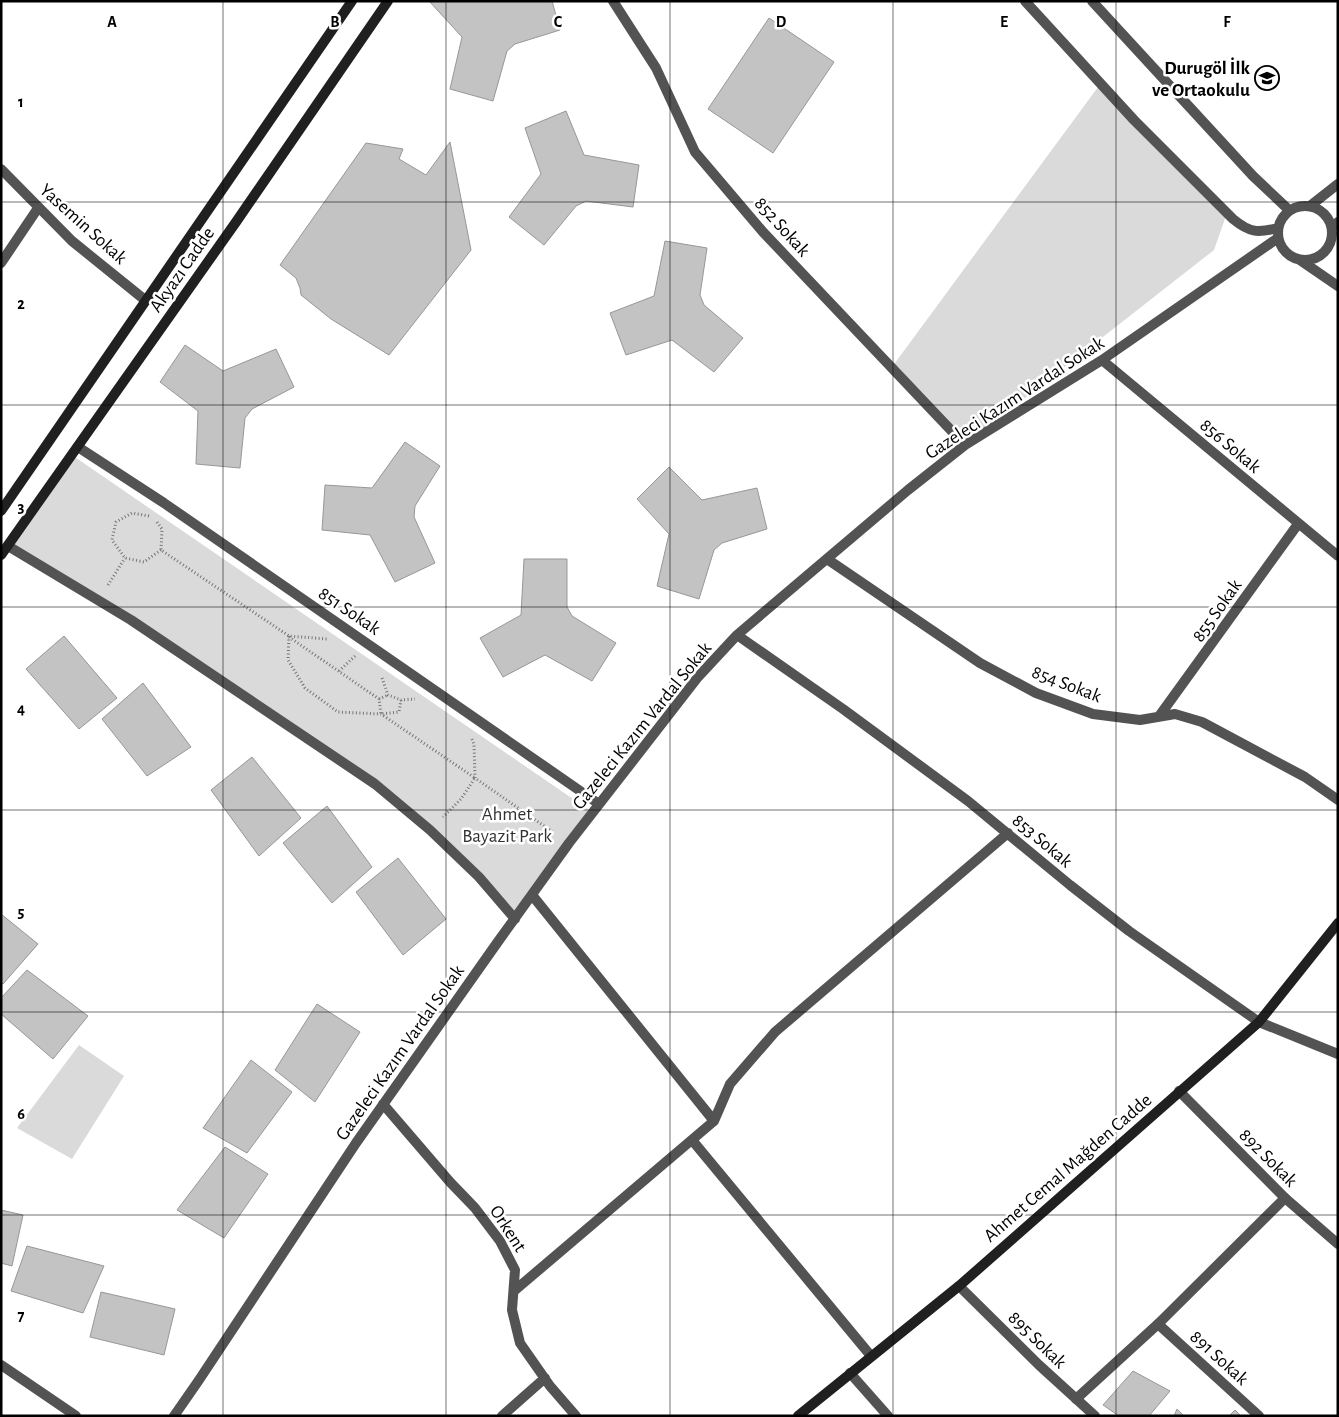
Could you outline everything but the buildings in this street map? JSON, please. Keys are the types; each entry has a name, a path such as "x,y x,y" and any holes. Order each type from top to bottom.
{"main road":[{"name":"Akyazı Cadde","path":"1,510 352,1"},
{"name":"Akyazı Cadde","path":"1,555 388,1"},
{"name":"Ahmet Cemal Mağden Cadde","path":"798,1416 958,1286 1259,1022 1338,923"}],"street":[{"name":"852 Sokak","path":"614,1 656,68 695,152 763,232 966,445"},
{"path":"1025,1 1134,120 1233,219 1241,226 1260,233 1278,233"},
{"path":"1092,1 1253,176 1289,210"},
{"name":"Yasemin Sokak","path":"1,170 72,241 145,300"},
{"path":"1310,206 1338,184"},
{"path":"1299,260 1310,260 1320,256 1328,248 1335,233 1328,218 1320,210 1310,206 1299,206 1289,210 1282,218 1278,233 1282,248 1289,256 1299,260 1338,286"},
{"path":"1,263 38,208"},
{"name":"Gazeleci Kazım Vardal Sokak","path":"174,1416 200,1380 383,1104 515,918 569,844 698,677 737,635 908,490 966,445 1102,360 1278,233"},
{"name":"856 Sokak","path":"1102,360 1338,556"},
{"name":"851 Sokak","path":"78,447 164,503 600,804"},
{"name":"855 Sokak","path":"1160,716 1298,524"},
{"path":"8,546 99,599 375,784 430,830 479,877 515,918"},
{"name":"854 Sokak","path":"827,558 980,663 1036,693 1093,714 1140,720 1175,714 1202,722 1305,777 1338,800"},
{"name":"853 Sokak","path":"737,635 843,709 1008,833 1129,931 1259,1022 1338,1054"},
{"path":"514,1292 714,1121 730,1084 775,1032 1008,833"},
{"path":"532,895 714,1121"},
{"name":"892 Sokak","path":"1179,1091 1285,1198 1338,1244"},
{"name":"Orkent","path":"383,1104 475,1208 500,1241 515,1270 512,1310 520,1343 576,1416"},
{"path":"692,1140 871,1356"},
{"path":"1076,1399 1158,1324 1285,1198"},
{"name":"895 Sokak","path":"958,1286 1095,1416"},
{"name":"891 Sokak","path":"1158,1324 1259,1416"},
{"path":"1,1365 76,1416"},
{"path":"850,1373 888,1416"},
{"path":"502,1416 545,1378"}],"path":[{"path":"132,513 153,517 162,529 161,550 144,562 125,558 112,540 116,522 132,513"},
{"path":"161,550 379,699 381,714 569,844"},
{"path":"99,599 125,558"},
{"path":"289,636 328,640"},
{"path":"289,636 288,660 304,688 338,712 381,714 399,712 401,700"},
{"path":"381,677 388,695"},
{"path":"379,699 388,695 401,700 420,699"},
{"path":"430,830 461,799 475,778 474,744 470,736"}],"green space":[{"path":"1101,83 1227,213 1214,250 965,445 892,367"},
{"name":"Ahmet Bayazit Park","path":"69,453 592,812 515,919 479,877 375,784 10,542"},
{"path":"79,1045 124,1076 72,1159 17,1128"}],"place":[{"name":"Durugöl İlk ve Ortaokulu","path":"1267,78"}]}
